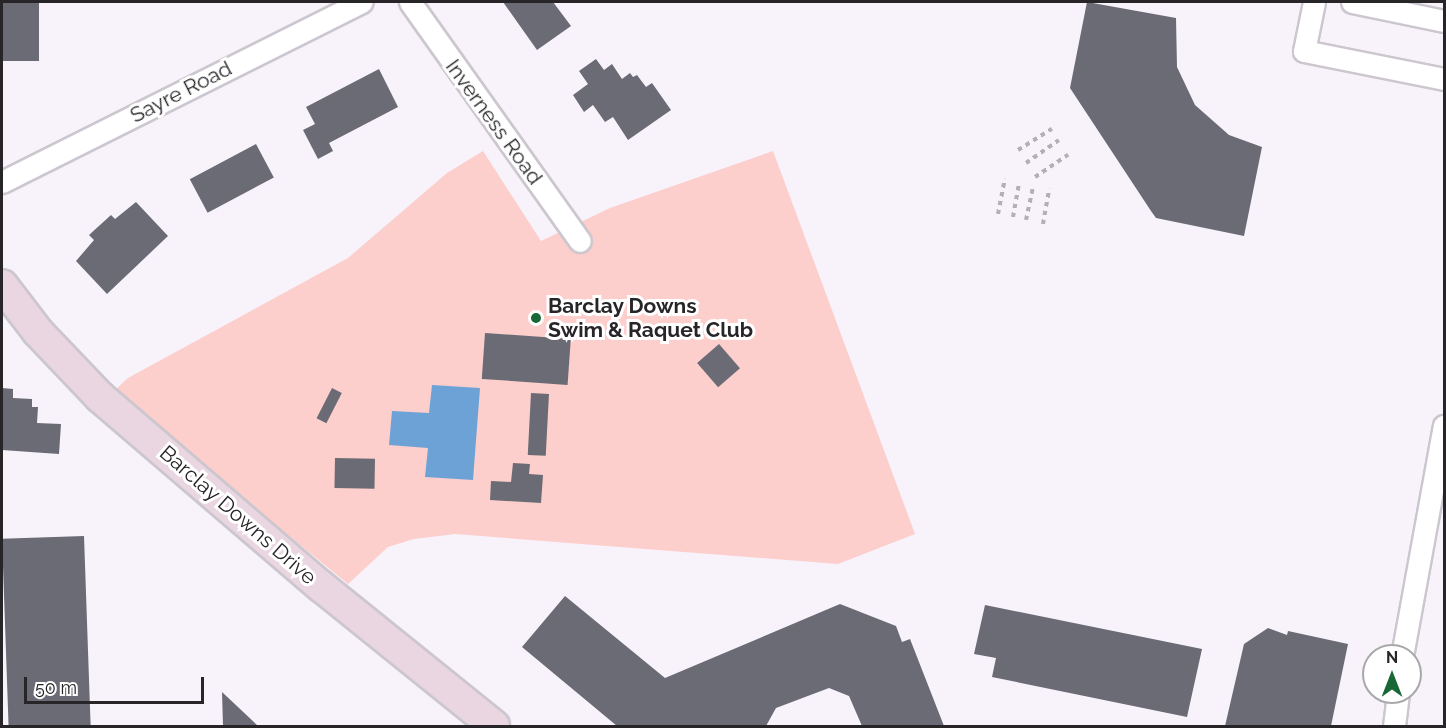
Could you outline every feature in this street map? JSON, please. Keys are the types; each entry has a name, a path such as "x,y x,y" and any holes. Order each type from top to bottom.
{"street":[{"name":"Sayre Road","path":"2,182 361,2"},
{"name":"Inverness Road","path":"410,2 580,241"},
{"path":"1314,2 1304,51 1444,79"},
{"path":"1352,2 1444,21"},
{"name":"Barclay Downs Drive","path":"2,285 38,332 100,397 322,587 494,726"},
{"path":"1404,644 1444,426"},
{"path":"1394,726 1397,704"}],"path":[{"path":"1018,150 1052,129"},
{"path":"1026,163 1059,140"},
{"path":"1035,177 1068,155"},
{"path":"998,214 1005,179"},
{"path":"1013,217 1019,183"},
{"path":"1026,220 1033,186"},
{"path":"1043,224 1049,189"}],"shaded area":[{"name":"Barclay Downs Swim & Raquet Club","path":"483,151 541,241 610,208 773,151 915,534 838,564 455,534 414,539 388,547 348,584 113,392 128,378 348,258 447,173"}],"water":[{"path":"432,385 480,388 473,480 425,477 428,448 389,445 392,411 429,413"}],"building":[{"path":"2,2 39,2 39,61 2,61"},
{"path":"503,2 553,2 571,26 537,50"},
{"path":"1087,2 1176,18 1177,67 1195,105 1229,135 1262,147 1244,236 1156,218 1151,211 1070,88"},
{"path":"596,59 604,70 612,64 622,79 630,73 633,77 637,75 646,87 652,83 671,110 628,140 613,117 605,122 593,105 584,112 573,95 588,84 579,71"},
{"path":"379,69 398,107 329,143 333,151 318,159 303,130 315,124 306,107"},
{"path":"256,144 274,178 208,213 190,179"},
{"path":"136,202 168,236 107,294 76,261 94,240 89,235 111,215 115,219"},
{"path":"485,333 571,339 568,385 482,379"},
{"path":"719,344 740,368 718,387 697,363"},
{"path":"2,388 13,389 13,398 32,399 32,407 38,407 37,423 61,424 59,454 2,450"},
{"path":"332,388 342,393 326,423 317,418"},
{"path":"531,393 549,394 546,456 528,455"},
{"path":"335,458 375,459 374,489 334,488"},
{"path":"513,463 530,464 529,474 543,475 541,503 490,500 491,481 511,482"},
{"path":"84,536 91,726 9,726 2,539"},
{"path":"565,596 665,678 840,604 896,626 902,642 910,639 944,726 862,726 849,696 829,688 776,708 766,726 617,726 522,647"},
{"path":"985,605 1202,649 1187,717 992,677 996,658 974,654"},
{"path":"1268,628 1287,635 1288,631 1348,644 1331,726 1225,726 1244,644"},
{"path":"222,692 258,726 223,726"}],"place":[{"name":"Barclay Downs Swim & Raquet Club","path":"536,318"}]}
